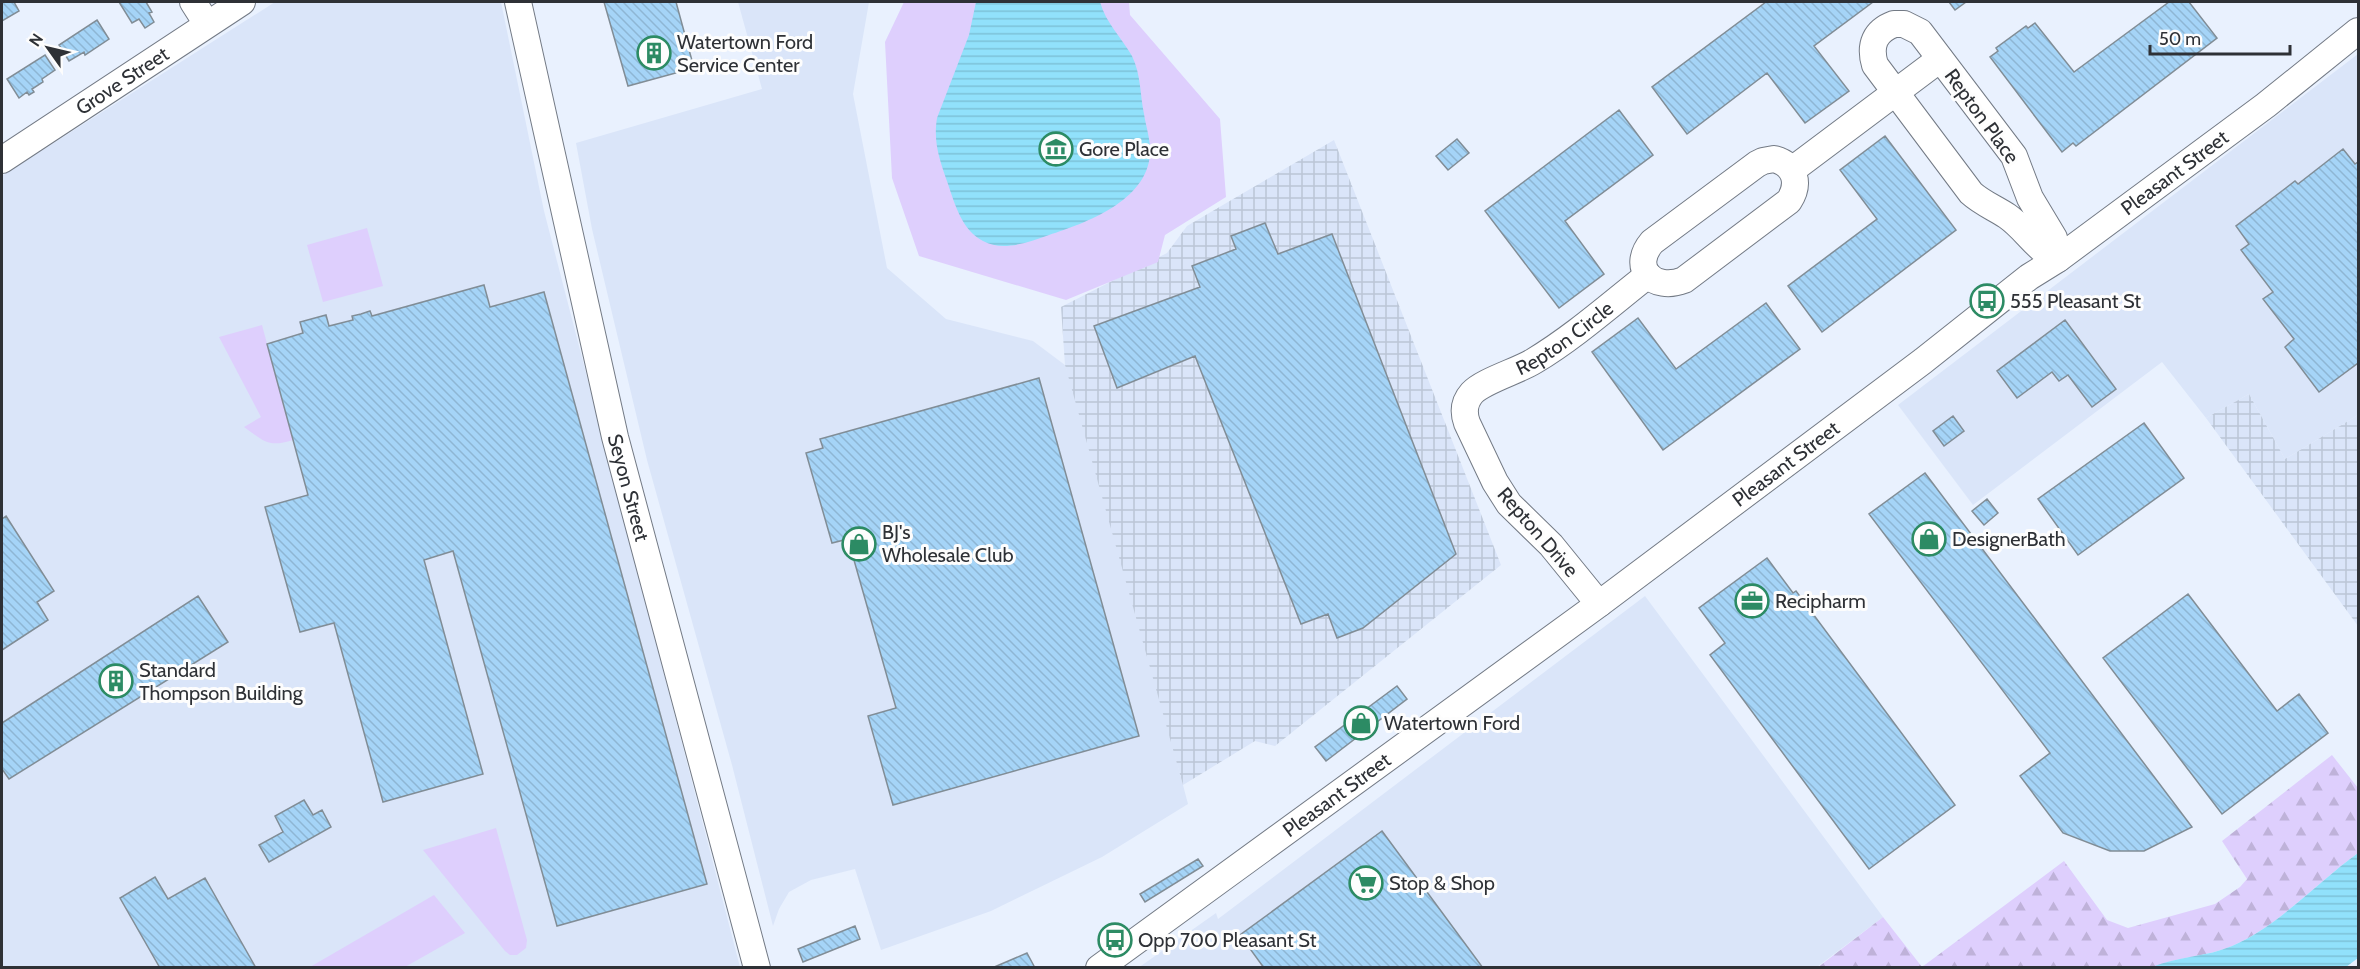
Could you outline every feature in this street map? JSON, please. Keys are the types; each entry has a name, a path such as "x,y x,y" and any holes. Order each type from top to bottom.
{"street":[{"path":"193,2 207,24"},
{"name":"Grove Street","path":"2,160 242,2"},
{"name":"Seyon Street","path":"518,2 617,445 758,968"},
{"name":"Repton Place","path":"1894,24 1913,27 1920,32 2014,156 2030,198 2054,238 2058,259 2039,248 2007,216 1980,201 1971,193 1895,92 1875,64 1871,54 1872,44 1877,34 1885,27 1894,24"},
{"name":"Pleasant Street","path":"1099,968 1599,604 1928,357 2029,278 2266,105 2358,31"},
{"path":"1792,170 1940,59"},
{"path":"1774,159 1781,161 1792,170 1796,186 1789,201 1692,273 1672,284 1655,281 1648,275 1644,256 1652,242 1756,165 1774,159"},
{"name":"Repton Circle","path":"1474,391 1517,371 1548,352 1648,275"},
{"name":"Repton Drive","path":"1474,391 1465,406 1464,415 1502,494 1519,515 1551,545 1599,604"}],"shaded area":[{"path":"275,2 501,2 544,211 740,967 2,968 2,176"},
{"path":"738,2 869,2 853,94 887,268 946,319 1033,341 1065,365 1092,440 1188,804 1102,857 991,911 881,950 855,869 811,880 789,892 779,909 773,926 732,765 647,460 592,229 576,143 762,89"},
{"path":"2358,54 2358,415 2285,459 2249,394 2206,418 2162,362 1973,505 1898,405"},
{"path":"1334,140 1501,565 1275,746 1255,741 1183,785 1065,365 1061,307 1167,253 1187,226"},
{"path":"2249,394 2285,459 2358,415 2358,626 2206,418"},
{"path":"1645,596 1883,917 1817,967 1138,968 1216,913 1218,919"}],"green space":[{"name":"Gore Place","path":"904,2 1129,2 1130,15 1220,119 1226,197 1165,235 1158,262 1066,300 919,256 892,178 885,42"},
{"path":"367,228 383,286 323,302 307,245"},
{"path":"262,325 293,440 285,442 267,442 244,427 261,417 219,337"},
{"path":"2332,755 2358,788 2358,853 2265,928 2232,946 2152,968 1817,968 1883,917 1922,967 2064,861 2107,920 2128,928 2215,904 2240,887 2247,879 2222,841"},
{"path":"496,828 527,940 526,948 517,955 510,955 505,951 423,850"},
{"path":"434,895 465,933 405,967 310,967"}],"water":[{"path":"976,2 1100,2 1106,17 1135,63 1150,149 1146,170 1138,185 1112,208 1064,230 1025,243 1007,246 983,241 965,224 953,200 940,160 936,127 937,118 969,35"},
{"path":"2358,853 2358,958 2346,967 2152,967 2222,950 2248,938 2281,916"}],"building":[{"path":"2,2 14,2 19,11 2,21"},
{"path":"119,2 146,2 152,12 149,13 154,22 145,28 139,19 132,23"},
{"name":"Watertown Ford Service Center","path":"604,2 676,2 694,68 628,86"},
{"path":"1766,2 1873,2 1814,46 1849,91 1805,123 1767,73 1687,134 1652,87"},
{"path":"1949,2 1966,2 1955,10"},
{"path":"2169,2 2189,2 2217,38 2076,146 2073,143 2062,152 1990,57 1998,51 1996,48 2026,26 2028,28 2035,23 2074,72"},
{"path":"97,20 109,39 85,55 84,52 69,61 59,45"},
{"path":"45,55 55,70 32,89 34,92 29,95 27,92 19,98 7,79"},
{"path":"1619,110 1653,155 1565,221 1604,274 1559,308 1485,211"},
{"path":"1885,136 1956,230 1822,332 1788,286 1877,219 1840,170"},
{"path":"1457,139 1469,153 1448,170 1436,156"},
{"path":"2343,149 2355,164 2358,162 2358,363 2319,392 2285,347 2294,339 2263,299 2273,292 2241,250 2249,244 2236,226 2295,181 2298,184"},
{"path":"1265,223 1278,254 1332,234 1456,554 1363,628 1337,638 1328,614 1301,624 1195,356 1117,388 1094,326 1200,287 1192,266 1236,249 1231,236"},
{"path":"484,285 490,307 544,292 707,884 557,926 453,551 424,560 483,774 383,802 334,623 300,632 265,507 308,495 267,344 303,333 300,322 326,315 329,326 353,320 352,316 370,311 372,316"},
{"path":"1766,303 1800,349 1663,450 1592,352 1638,318 1676,369"},
{"path":"2065,320 2116,389 2092,407 2068,375 2059,381 2052,372 2017,398 1997,371"},
{"path":"1039,378 1139,736 893,805 868,716 896,708 848,539 832,543 806,453 823,448 820,439"},
{"path":"1953,416 1964,431 1944,446 1933,431"},
{"path":"2144,423 2184,478 2078,555 2038,499"},
{"path":"1925,473 2192,827 2144,851 2110,851 2063,833 2020,776 2050,753 1869,514"},
{"path":"1987,499 1998,513 1984,525 1972,511"},
{"path":"6,516 54,591 37,602 48,620 2,650 2,519"},
{"path":"1767,558 1793,593 1796,591 1955,805 1869,869 1710,655 1725,643 1699,608"},
{"path":"2188,594 2277,711 2299,694 2328,733 2222,814 2103,658"},
{"name":"Standard Thompson Building","path":"198,596 228,642 9,779 2,769 2,723"},
{"name":"Watertown Ford","path":"1397,686 1407,699 1326,761 1315,747"},
{"path":"304,800 313,815 322,810 331,827 269,862 259,845 283,832 275,816"},
{"name":"Stop & Shop","path":"1382,831 1483,968 1264,968 1240,935"},
{"path":"1198,859 1203,866 1145,902 1140,894"},
{"path":"155,877 168,899 205,878 256,968 160,968 120,898"},
{"path":"855,926 860,939 803,962 798,949"},
{"path":"1027,953 1035,968 992,968"}],"place":[{"name":"Watertown Ford Service Center","path":"654,53"},
{"name":"Gore Place","path":"1056,149"},
{"name":"555 Pleasant St","path":"1987,301"},
{"name":"DesignerBath","path":"1929,539"},
{"name":"BJ's Wholesale Club","path":"859,544"},
{"name":"Recipharm","path":"1752,601"},
{"name":"Standard Thompson Building","path":"116,681"},
{"name":"Watertown Ford","path":"1361,723"},
{"name":"Stop & Shop","path":"1366,883"},
{"name":"Opp 700 Pleasant St","path":"1115,940"}]}
